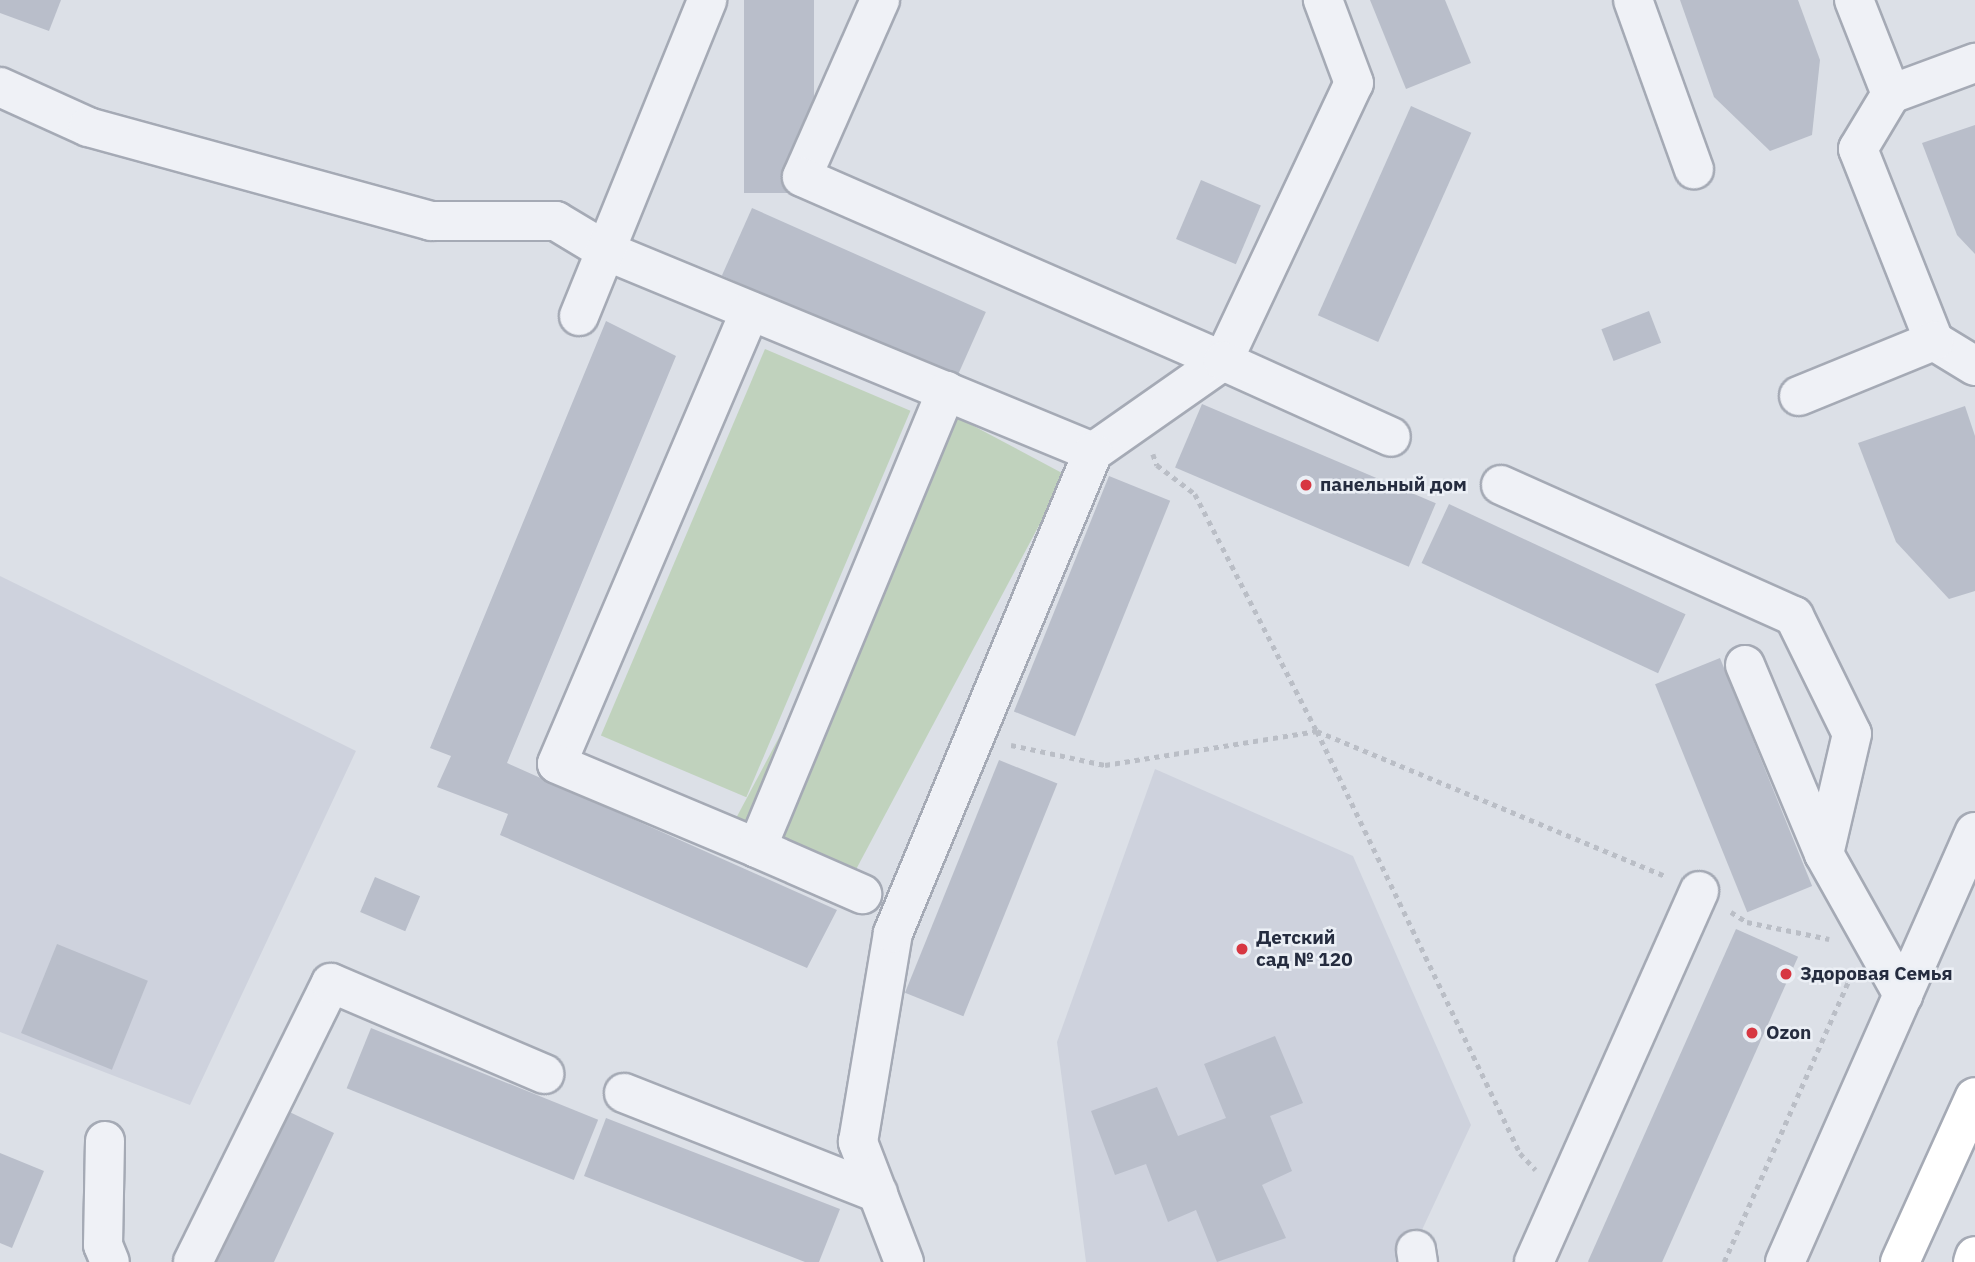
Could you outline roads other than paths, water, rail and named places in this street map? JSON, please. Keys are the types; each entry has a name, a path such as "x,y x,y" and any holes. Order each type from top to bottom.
{"main road":[{"path":"1900,1262 1975,1097"},
{"path":"1973,1262 1975,1256"}],"lane":[{"path":"579,316 707,0"},
{"path":"880,0 802,177 1391,436"},
{"path":"904,1262 859,1142 893,933 1093,452 1223,361 1354,83 1323,0"},
{"path":"1633,0 1694,169"},
{"path":"1854,0 1891,94"},
{"path":"1975,63 1891,94 1858,149 1934,341 1975,366"},
{"path":"0,87 88,127 431,221 556,220 606,251 1093,452"},
{"path":"750,311 557,764 862,894"},
{"path":"1799,396 1934,341"},
{"path":"757,848 946,391"},
{"path":"1501,485 1794,616 1852,734 1824,854"},
{"path":"1745,665 1824,854 1903,995"},
{"path":"1785,1262 1975,832"},
{"path":"1534,1262 1699,891"},
{"path":"193,1262 331,983 544,1074"},
{"path":"624,1093 878,1193"},
{"path":"105,1141 103,1245 110,1262"}],"place":[{"name":"панельный дом","path":"1306,485"},
{"name":"Детский сад № 120","path":"1242,949"},
{"name":"Здоровая Семья","path":"1786,974"},
{"name":"Ozon","path":"1752,1033"}]}
